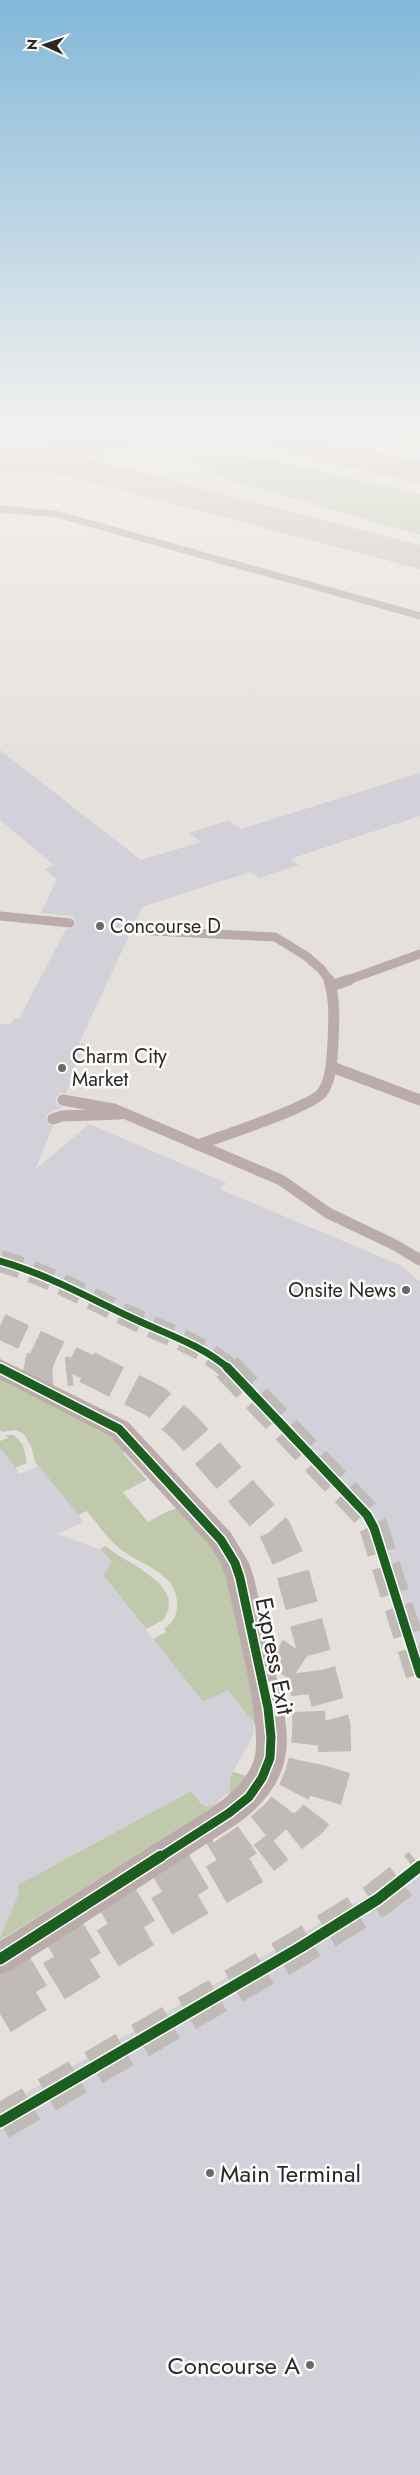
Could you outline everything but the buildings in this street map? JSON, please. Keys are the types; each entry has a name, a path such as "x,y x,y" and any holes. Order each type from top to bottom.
{"street":[{"name":"Express Exit","path":"0,1357 12,1367 119,1428 221,1540 247,1578 254,1594 266,1643 275,1652"},
{"name":"Express Exit","path":"0,1959 230,1813 249,1797 262,1778 270,1758 271,1737 269,1718 235,1563"}],"lane":[{"path":"173,546 420,616"},
{"path":"0,916 70,923"},
{"path":"131,930 275,937 286,942 329,977 331,986 332,1068 323,1092 311,1102 198,1145"},
{"path":"331,986 420,954"},
{"path":"332,1068 420,1100"},
{"path":"63,1100 106,1107 127,1114 281,1180 328,1213 398,1246 420,1260"},
{"path":"53,1119 62,1116 127,1114"}],"green space":[{"path":"0,1377 108,1431 128,1450 123,1453 147,1480 123,1492 148,1522 168,1511 179,1508 219,1556 233,1600 258,1728 228,1691 203,1702 153,1639 166,1632 164,1629 175,1617 177,1607 176,1595 172,1585 165,1577 118,1547 87,1511 78,1515 35,1462 31,1446 24,1434 15,1430 2,1432 0,1430"},
{"path":"6,1435 14,1435 23,1445 27,1463 15,1468 0,1448 0,1441 8,1438"},
{"path":"106,1546 139,1568 161,1586 168,1596 169,1608 163,1620 146,1629 100,1571 111,1561 100,1549"},
{"path":"234,1772 247,1776 231,1797 0,1940 0,1901 13,1901 19,1893 17,1885 191,1791 206,1806 213,1805 227,1798 230,1791 223,1781 231,1777 229,1774"}],"taxiway":[{"path":"380,546 420,557"}],"tunnel":[{"path":"0,1261 50,1279 181,1340 206,1352 228,1368"},
{"path":"0,1326 90,1368"},
{"path":"30,1368 24,1367 52,1373 72,1371"},
{"path":"87,1367 156,1402 186,1429 275,1530 290,1563 334,1726 335,1766 324,1804 311,1821 264,1858"},
{"path":"228,1368 367,1515 374,1528 420,1674"},
{"path":"275,1652 305,1672"},
{"path":"220,1858 274,1818 292,1796 300,1779 308,1745 309,1726 305,1672"},
{"path":"0,1989 222,1856"},
{"path":"0,2014 143,1927 266,1856"},
{"path":"0,2122 301,1947 378,1899 420,1866"}],"cycle path":[{"path":"0,1261 66,1286 192,1345 227,1367 367,1515 374,1528 420,1674"},
{"path":"0,1368 119,1429 221,1540 235,1563 240,1578 268,1708 271,1737 270,1758 262,1778 249,1797 229,1813 0,1959"},
{"path":"0,2122 301,1947 378,1899 420,1866"}],"place":[{"name":"Concourse D","path":"100,926"},
{"name":"Charm City Market","path":"62,1068"},
{"name":"Onsite News","path":"406,1290"},
{"name":"Main Terminal","path":"210,2173"},
{"name":"Concourse A","path":"310,2365"}]}
